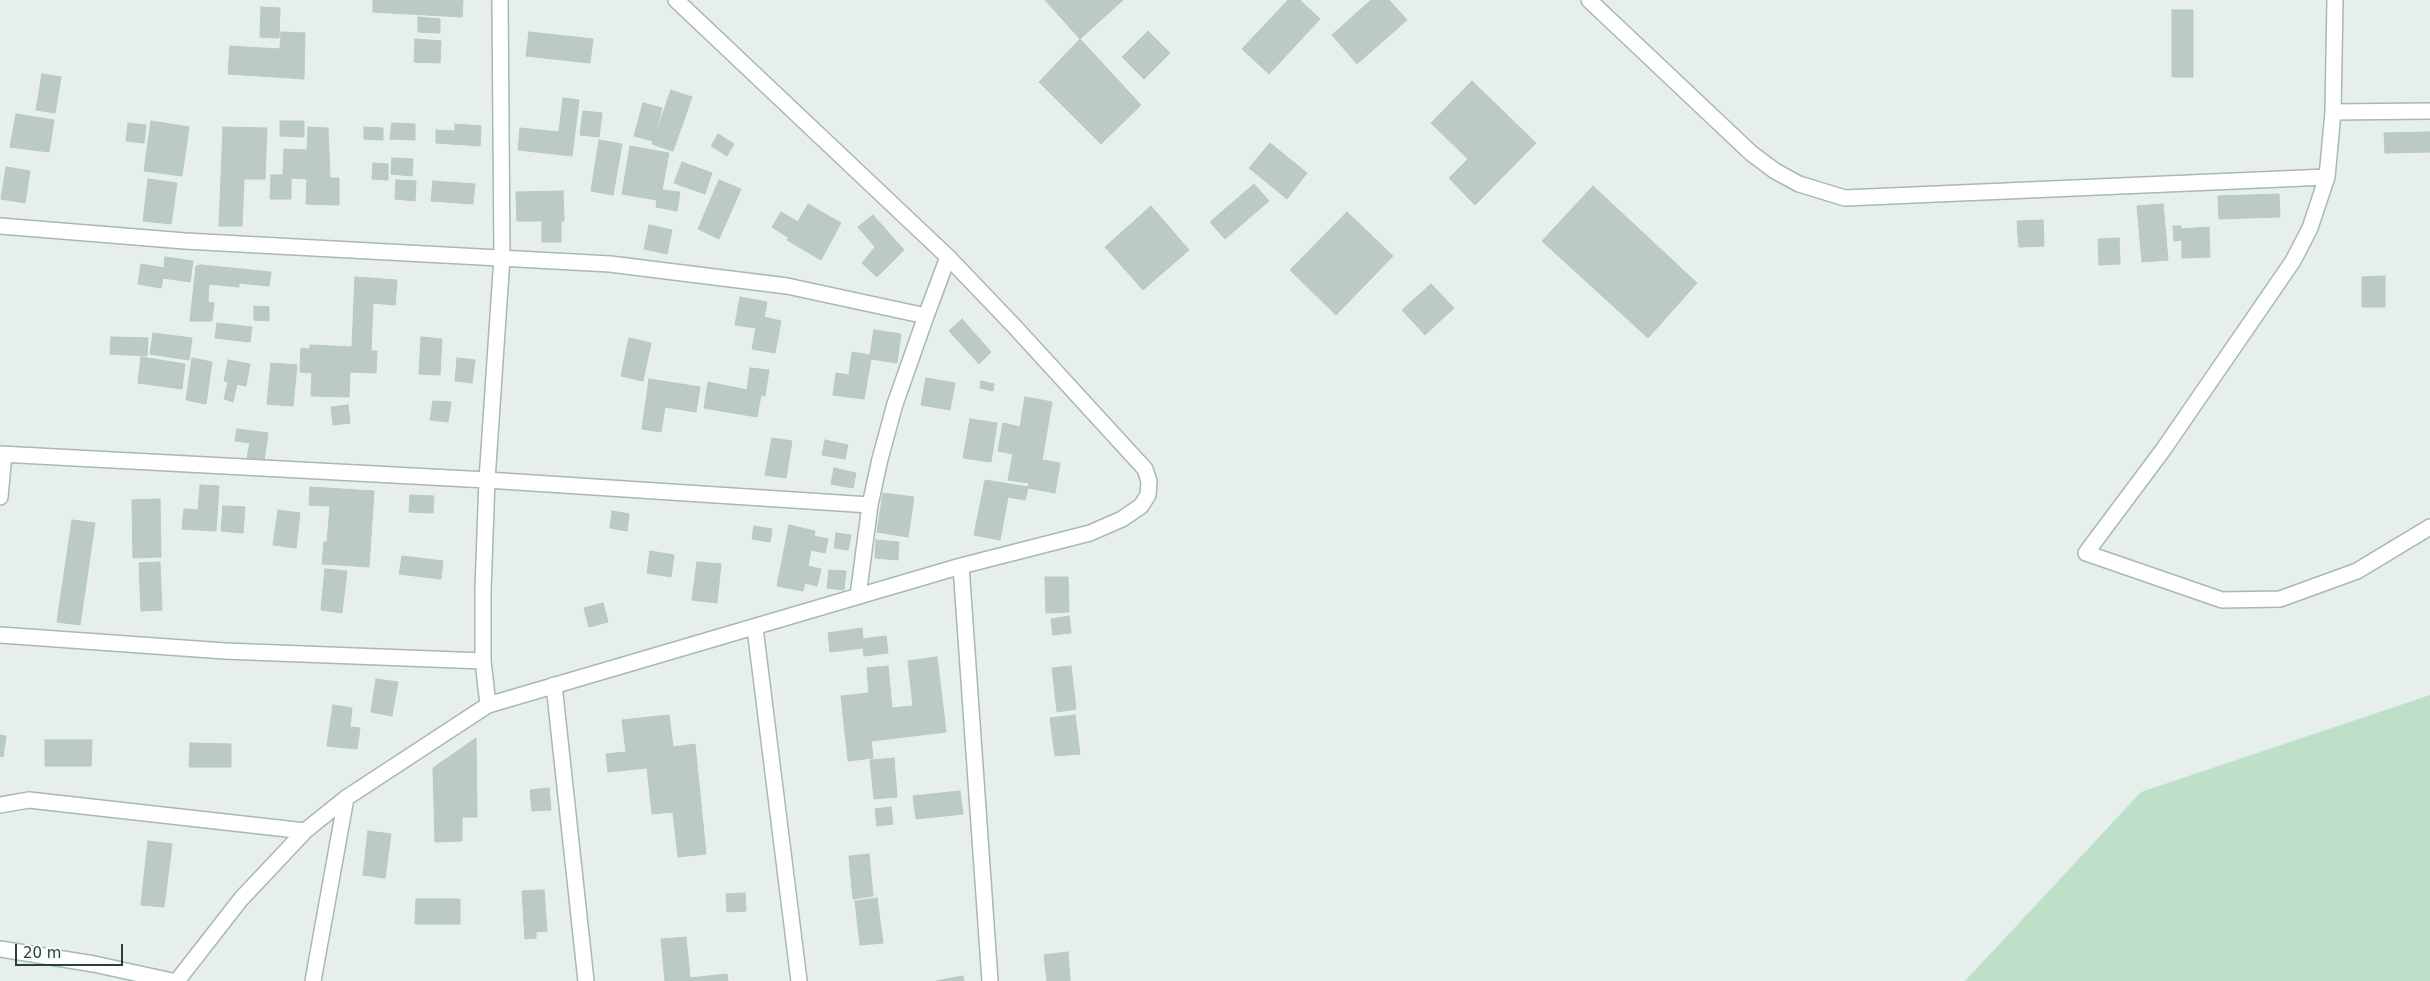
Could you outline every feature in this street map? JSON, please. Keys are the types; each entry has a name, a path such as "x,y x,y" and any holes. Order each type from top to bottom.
{"street":[{"path":"488,705 483,661 487,480 502,257 500,0"},
{"path":"177,981 240,899 305,831 346,798 488,705 961,566 1090,533 1122,519 1141,506 1148,495 1149,481 1145,469 948,257 676,0"},
{"path":"1589,0 1775,172 1799,184 1845,198 2327,177"},
{"path":"2335,0 2333,112 2327,177 2310,228 2293,262 2163,450 2086,553 2222,600 2280,599 2357,572 2430,527"},
{"path":"2333,112 2430,111"},
{"path":"0,226 185,241 610,264 788,286 926,316"},
{"path":"858,596 870,505 895,404 948,257"},
{"path":"0,496 2,454 487,480 870,505"},
{"path":"961,566 990,981"},
{"path":"755,628 799,981"},
{"path":"0,635 225,651 483,661"},
{"path":"554,685 586,981"},
{"path":"313,981 346,798"},
{"path":"0,806 29,800 305,831"},
{"path":"0,949 94,964 172,981"}],"green space":[{"path":"2430,695 2430,981 1965,981 2141,792"}],"building":[{"path":"373,0 463,0 462,17 373,12"},
{"path":"1045,0 1123,0 1080,39"},
{"path":"1288,0 1300,0 1320,19 1269,74 1242,49"},
{"path":"1371,0 1389,0 1407,20 1357,64 1332,35"},
{"path":"261,7 280,8 279,38 260,37"},
{"path":"2172,10 2193,10 2193,77 2172,77"},
{"path":"418,17 440,19 440,33 418,32"},
{"path":"1148,31 1170,53 1144,79 1122,57"},
{"path":"281,32 305,33 304,79 228,74 230,46 280,49"},
{"path":"529,32 593,39 590,63 526,56"},
{"path":"415,39 441,41 440,63 414,62"},
{"path":"1080,39 1141,105 1101,144 1039,82"},
{"path":"42,74 61,77 55,113 36,110"},
{"path":"1472,81 1536,143 1475,205 1449,178 1468,159 1431,123"},
{"path":"671,90 692,97 673,151 652,144"},
{"path":"563,98 579,100 572,156 518,150 520,128 559,132"},
{"path":"643,103 662,108 653,141 634,136"},
{"path":"583,111 602,113 599,137 580,135"},
{"path":"16,114 54,120 49,152 10,147"},
{"path":"151,121 189,127 182,176 144,171"},
{"path":"280,121 304,121 304,137 280,136"},
{"path":"128,123 146,125 144,143 126,141"},
{"path":"392,123 415,124 415,140 390,139"},
{"path":"455,124 481,126 480,146 436,143 436,130 455,131"},
{"path":"223,127 267,128 265,179 244,179 242,226 219,226"},
{"path":"308,127 328,128 330,178 339,178 339,205 306,204 307,179 291,178 291,199 270,199 271,175 283,175 284,149 307,150"},
{"path":"364,127 383,128 383,140 364,139"},
{"path":"2430,132 2430,152 2385,153 2384,133"},
{"path":"718,134 734,144 727,156 711,146"},
{"path":"599,140 622,144 613,195 591,191"},
{"path":"1270,143 1307,173 1287,199 1249,168"},
{"path":"630,146 669,153 662,190 680,192 677,211 656,207 657,200 622,194"},
{"path":"392,158 413,159 412,176 391,174"},
{"path":"682,162 712,173 705,194 674,183"},
{"path":"373,163 388,164 388,180 372,179"},
{"path":"6,167 30,171 25,203 1,199"},
{"path":"148,179 177,183 171,224 143,221"},
{"path":"396,180 416,181 415,201 395,199"},
{"path":"719,180 741,189 719,239 698,229"},
{"path":"433,181 475,184 473,204 431,201"},
{"path":"1254,184 1269,201 1225,239 1210,222"},
{"path":"1593,186 1697,283 1648,338 1542,241"},
{"path":"563,191 564,221 561,221 561,242 542,242 542,221 517,221 516,192"},
{"path":"2279,194 2280,217 2219,219 2218,196"},
{"path":"808,204 841,223 821,260 787,240 789,238 772,227 781,212 798,222"},
{"path":"2163,204 2168,260 2142,262 2137,206"},
{"path":"1151,206 1189,250 1143,290 1105,247"},
{"path":"1347,212 1393,256 1336,315 1290,270"},
{"path":"873,215 904,250 877,277 862,263 875,247 858,227"},
{"path":"2043,220 2044,246 2019,247 2017,221"},
{"path":"649,225 672,230 667,254 644,249"},
{"path":"2173,226 2181,226 2181,229 2209,227 2210,257 2182,258 2182,240 2174,241"},
{"path":"2119,238 2120,264 2099,265 2098,239"},
{"path":"165,257 193,261 190,282 163,278 161,288 138,284 141,264 164,268"},
{"path":"196,266 271,272 269,286 239,283 239,287 209,284 208,302 214,303 212,321 190,321"},
{"path":"2385,276 2385,307 2362,307 2362,277"},
{"path":"355,277 397,280 395,305 373,303 371,351 377,351 376,373 350,372 349,397 311,396 312,373 300,372 301,348 310,349 310,345 352,347"},
{"path":"1431,284 1454,308 1425,335 1402,310"},
{"path":"740,297 767,302 764,317 781,321 775,353 752,349 756,328 735,325"},
{"path":"254,306 269,307 269,321 254,320"},
{"path":"962,319 991,352 979,364 949,331"},
{"path":"217,323 252,327 250,342 215,338"},
{"path":"874,330 901,334 897,363 871,359 864,399 833,395 836,373 849,375 852,352 870,355"},
{"path":"153,333 192,338 189,360 150,354"},
{"path":"111,337 148,338 147,356 110,354"},
{"path":"421,337 442,339 440,375 419,374"},
{"path":"629,338 651,343 643,381 621,376"},
{"path":"141,357 185,364 182,389 138,383"},
{"path":"192,358 212,362 206,404 186,400"},
{"path":"457,358 475,360 472,383 455,381"},
{"path":"228,360 250,364 246,386 237,384 233,402 224,399 228,382 224,381"},
{"path":"271,363 297,365 293,406 267,404"},
{"path":"750,368 769,370 765,396 761,395 757,417 704,408 708,382 747,390"},
{"path":"926,378 955,383 950,410 921,405"},
{"path":"649,379 700,387 696,412 665,407 661,432 642,429"},
{"path":"981,381 994,384 993,391 980,388"},
{"path":"1025,397 1052,402 1042,460 1060,463 1055,493 1028,488 1025,500 1008,497 1000,540 974,535 985,480 1028,487 1029,483 1008,480 1013,454 998,451 1003,423 1020,427"},
{"path":"433,401 451,402 448,422 430,420"},
{"path":"348,405 350,423 333,425 331,407"},
{"path":"970,419 997,423 991,462 963,458"},
{"path":"237,429 268,433 264,461 247,458 250,443 235,441"},
{"path":"772,438 792,441 786,478 765,475"},
{"path":"825,440 848,445 845,459 822,455"},
{"path":"834,468 856,473 853,488 831,484"},
{"path":"200,485 219,486 216,531 182,529 184,509 198,510"},
{"path":"310,487 374,491 369,567 322,564 324,542 327,542 330,506 309,505"},
{"path":"883,493 914,497 908,537 877,532"},
{"path":"410,495 434,496 433,513 409,512"},
{"path":"160,499 161,557 133,558 132,500"},
{"path":"223,506 245,507 243,533 221,531"},
{"path":"278,510 300,513 296,548 273,545"},
{"path":"612,511 629,514 627,531 610,528"},
{"path":"72,520 95,523 80,625 57,622"},
{"path":"789,525 815,531 814,536 828,539 825,553 811,550 808,566 821,569 817,586 805,583 803,591 777,586"},
{"path":"754,526 772,529 770,542 752,539"},
{"path":"836,533 851,535 848,550 834,548"},
{"path":"876,540 899,542 898,560 875,558"},
{"path":"650,551 674,555 671,577 647,573"},
{"path":"402,556 443,561 441,579 399,574"},
{"path":"160,562 162,610 141,611 139,563"},
{"path":"697,562 721,564 717,603 692,600"},
{"path":"325,569 347,571 342,613 321,610"},
{"path":"829,570 846,571 844,590 827,588"},
{"path":"1045,577 1068,577 1069,612 1046,613"},
{"path":"603,603 608,622 589,627 584,608"},
{"path":"1069,616 1071,633 1053,635 1051,619"},
{"path":"862,628 863,639 886,636 888,653 864,656 863,648 830,652 828,633"},
{"path":"937,657 946,732 871,741 873,758 848,761 841,696 869,693 867,668 888,666 892,708 913,706 908,661"},
{"path":"1071,666 1076,709 1057,712 1052,668"},
{"path":"376,679 398,682 392,716 371,712"},
{"path":"333,705 352,708 350,727 360,728 357,749 327,746"},
{"path":"669,715 673,747 695,744 706,854 678,857 673,812 652,814 647,768 608,772 606,754 626,752 622,720"},
{"path":"1075,715 1080,754 1055,756 1050,718"},
{"path":"0,735 6,736 3,757 0,756"},
{"path":"476,738 477,817 462,817 462,841 435,842 433,768"},
{"path":"45,740 92,740 91,766 45,766"},
{"path":"190,743 231,744 231,767 189,767"},
{"path":"894,758 897,797 874,799 870,760"},
{"path":"549,788 551,810 532,811 530,790"},
{"path":"960,791 963,814 916,819 913,796"},
{"path":"891,807 893,824 877,826 875,809"},
{"path":"368,831 391,834 385,878 363,875"},
{"path":"148,841 172,844 164,907 141,905"},
{"path":"869,854 873,896 853,899 849,856"},
{"path":"544,890 547,931 536,932 536,938 525,939 522,891"},
{"path":"745,893 746,911 727,912 726,894"},
{"path":"877,898 883,943 860,945 855,901"},
{"path":"416,899 460,899 460,924 415,924"},
{"path":"686,937 690,978 727,974 728,981 665,981 661,939"},
{"path":"1068,952 1070,981 1047,981 1044,955"},
{"path":"963,976 964,981 936,981"}]}
